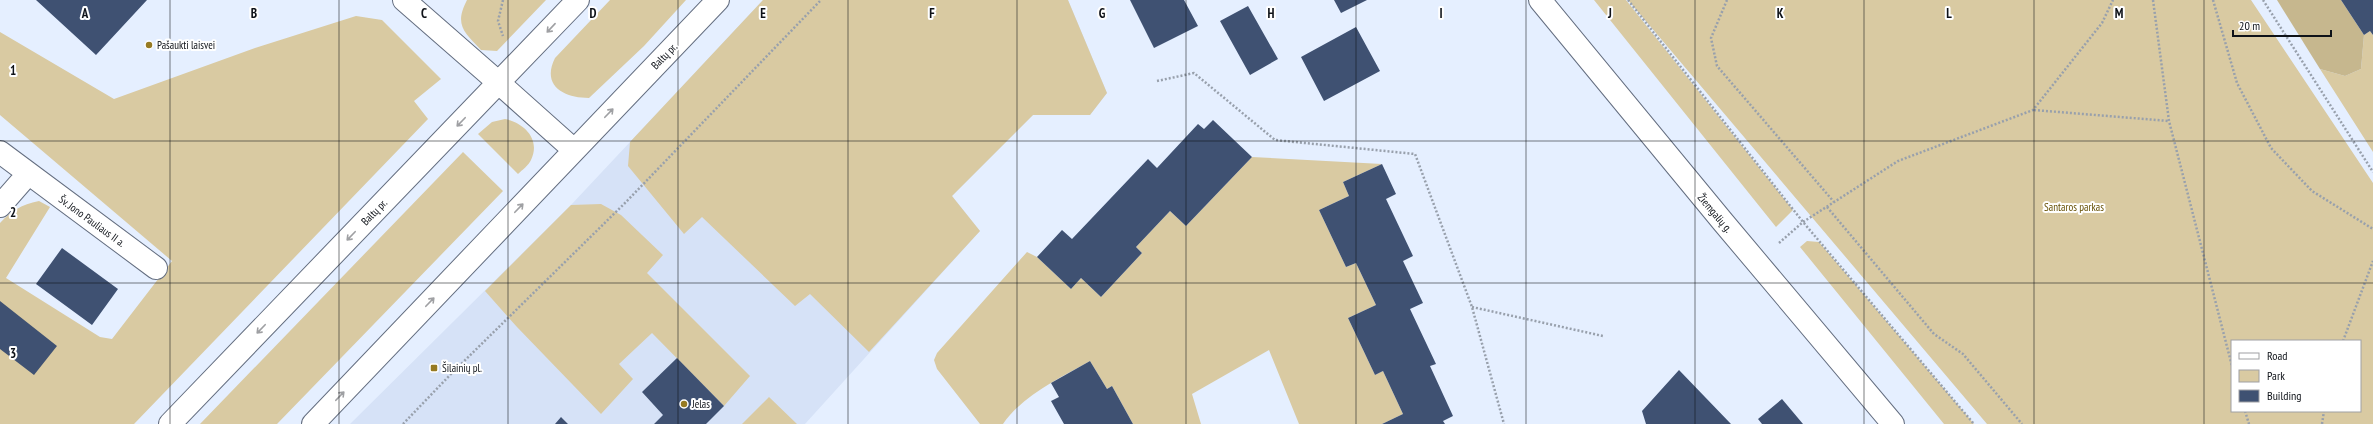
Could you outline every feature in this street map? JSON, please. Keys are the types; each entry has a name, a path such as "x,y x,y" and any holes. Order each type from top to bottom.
{"main road":[{"path":"404,0 574,150"},
{"name":"Baltų pr.","path":"170,424 578,0"},
{"name":"Baltų pr.","path":"313,424 718,0"},
{"name":"Žiemgalių g.","path":"1540,0 1893,424"},
{"name":"Šv. Jono Pauliaus II a.","path":"0,152 156,268"},
{"path":"0,206 28,174"}],"path":[{"path":"403,424 451,374 625,203 821,0"},
{"path":"1628,0 1803,222 1974,424"},
{"path":"1727,0 1711,38 1718,66 1834,202"},
{"path":"2033,110 2102,22 2113,0"},
{"path":"2153,0 2169,121 2231,362"},
{"path":"2213,0 2237,83 2271,148 2312,191 2373,229"},
{"path":"2263,0 2373,172"},
{"path":"1157,81 1194,73 1275,140 1415,154 1472,307 1504,424"},
{"path":"1757,262 1803,222 1898,160 2033,110 2169,121"},
{"path":"1827,207 1934,334 1963,354 2022,424"},
{"path":"2343,340 2373,261"},
{"path":"1472,307 1603,336"},
{"path":"2245,412 2249,424"},
{"path":"2322,424 2324,412"}],"shaded area":[{"path":"763,0 1068,0 1107,93 1090,115 1033,115 952,196 980,231 805,424 350,424 571,205"},
{"path":"2277,0 2341,0 2364,35 2361,69 2345,76 2320,69"}],"green space":[{"path":"467,0 546,0 497,51 481,50 463,28 461,16"},
{"path":"610,0 686,0 644,46 589,98 571,96 564,93 553,83 551,76 551,68 555,58"},
{"path":"763,0 1068,0 1107,93 1090,115 1033,115 952,196 980,231 869,352 810,294 795,306 702,217 684,234 628,166 630,142"},
{"path":"1594,0 1626,0 1793,210 1776,227"},
{"name":"Santaros parkas","path":"1628,0 2251,0 2373,183 2373,424 1987,424"},
{"path":"356,16 382,20 441,79 414,101 428,119 134,424 0,424 0,223 4,218 22,206 39,201 50,207 6,278 100,337 112,339 172,261 0,115 0,32 114,99 255,48"},
{"path":"2370,31 2373,35 2373,152 2320,69 2345,76 2361,69 2364,35"},
{"path":"505,119 524,128 529,133 534,145 534,152 530,162 518,174 478,134 492,122"},
{"path":"463,152 503,191 277,424 200,424"},
{"path":"1252,157 1382,164 1343,182 1349,196 1319,210 1346,267 1356,263 1376,305 1348,318 1375,375 1383,371 1403,414 1382,424 1299,424 1269,350 1192,394 1201,424 1133,424 1112,386 1107,389 1090,361 1031,396 1011,414 1003,424 980,424 937,369 934,360 937,353 1027,252 1037,257 1071,289 1081,278 1101,297 1142,253 1136,247 1170,211 1186,226"},
{"path":"601,204 621,215 663,255 647,273 750,376 724,406 652,333 619,364 633,379 601,414 517,327 485,291 571,205"},
{"path":"1807,241 1819,242 1974,424 1944,424 1800,247"},
{"path":"769,397 797,424 742,424"}],"building":[{"path":"36,0 147,0 96,55"},
{"path":"1130,0 1184,0 1198,26 1154,48"},
{"path":"1334,0 1367,0 1341,13"},
{"path":"2341,0 2373,0 2373,35 2370,31 2364,35"},
{"path":"1248,6 1278,59 1250,75 1220,21"},
{"path":"1356,27 1380,71 1324,101 1301,57"},
{"path":"1213,120 1252,157 1186,226 1170,211 1136,247 1142,253 1101,297 1081,278 1071,289 1037,257 1062,230 1072,239 1148,159 1157,168 1198,124 1204,129"},
{"path":"1382,164 1396,194 1386,199 1413,256 1403,261 1423,303 1410,309 1436,364 1430,366 1453,416 1443,421 1445,424 1382,424 1403,414 1383,371 1375,375 1348,318 1376,305 1356,263 1346,267 1319,210 1349,196 1343,182"},
{"path":"62,248 118,289 92,325 36,284"},
{"path":"0,301 57,346 34,375 0,349"},
{"path":"677,358 724,406 706,424 654,424 663,415 642,392"},
{"path":"1090,361 1107,389 1112,386 1133,424 1064,424 1051,401 1059,397 1051,383"},
{"path":"1679,370 1731,424 1646,424 1642,411"},
{"path":"1782,399 1803,424 1762,424 1758,419"},
{"path":"561,417 568,424 555,424"}],"place":[{"name":"Pašaukti laisvei","path":"149,45"},
{"name":"Šilainių pl.","path":"434,368"},
{"name":"Jelas","path":"684,404"}]}
